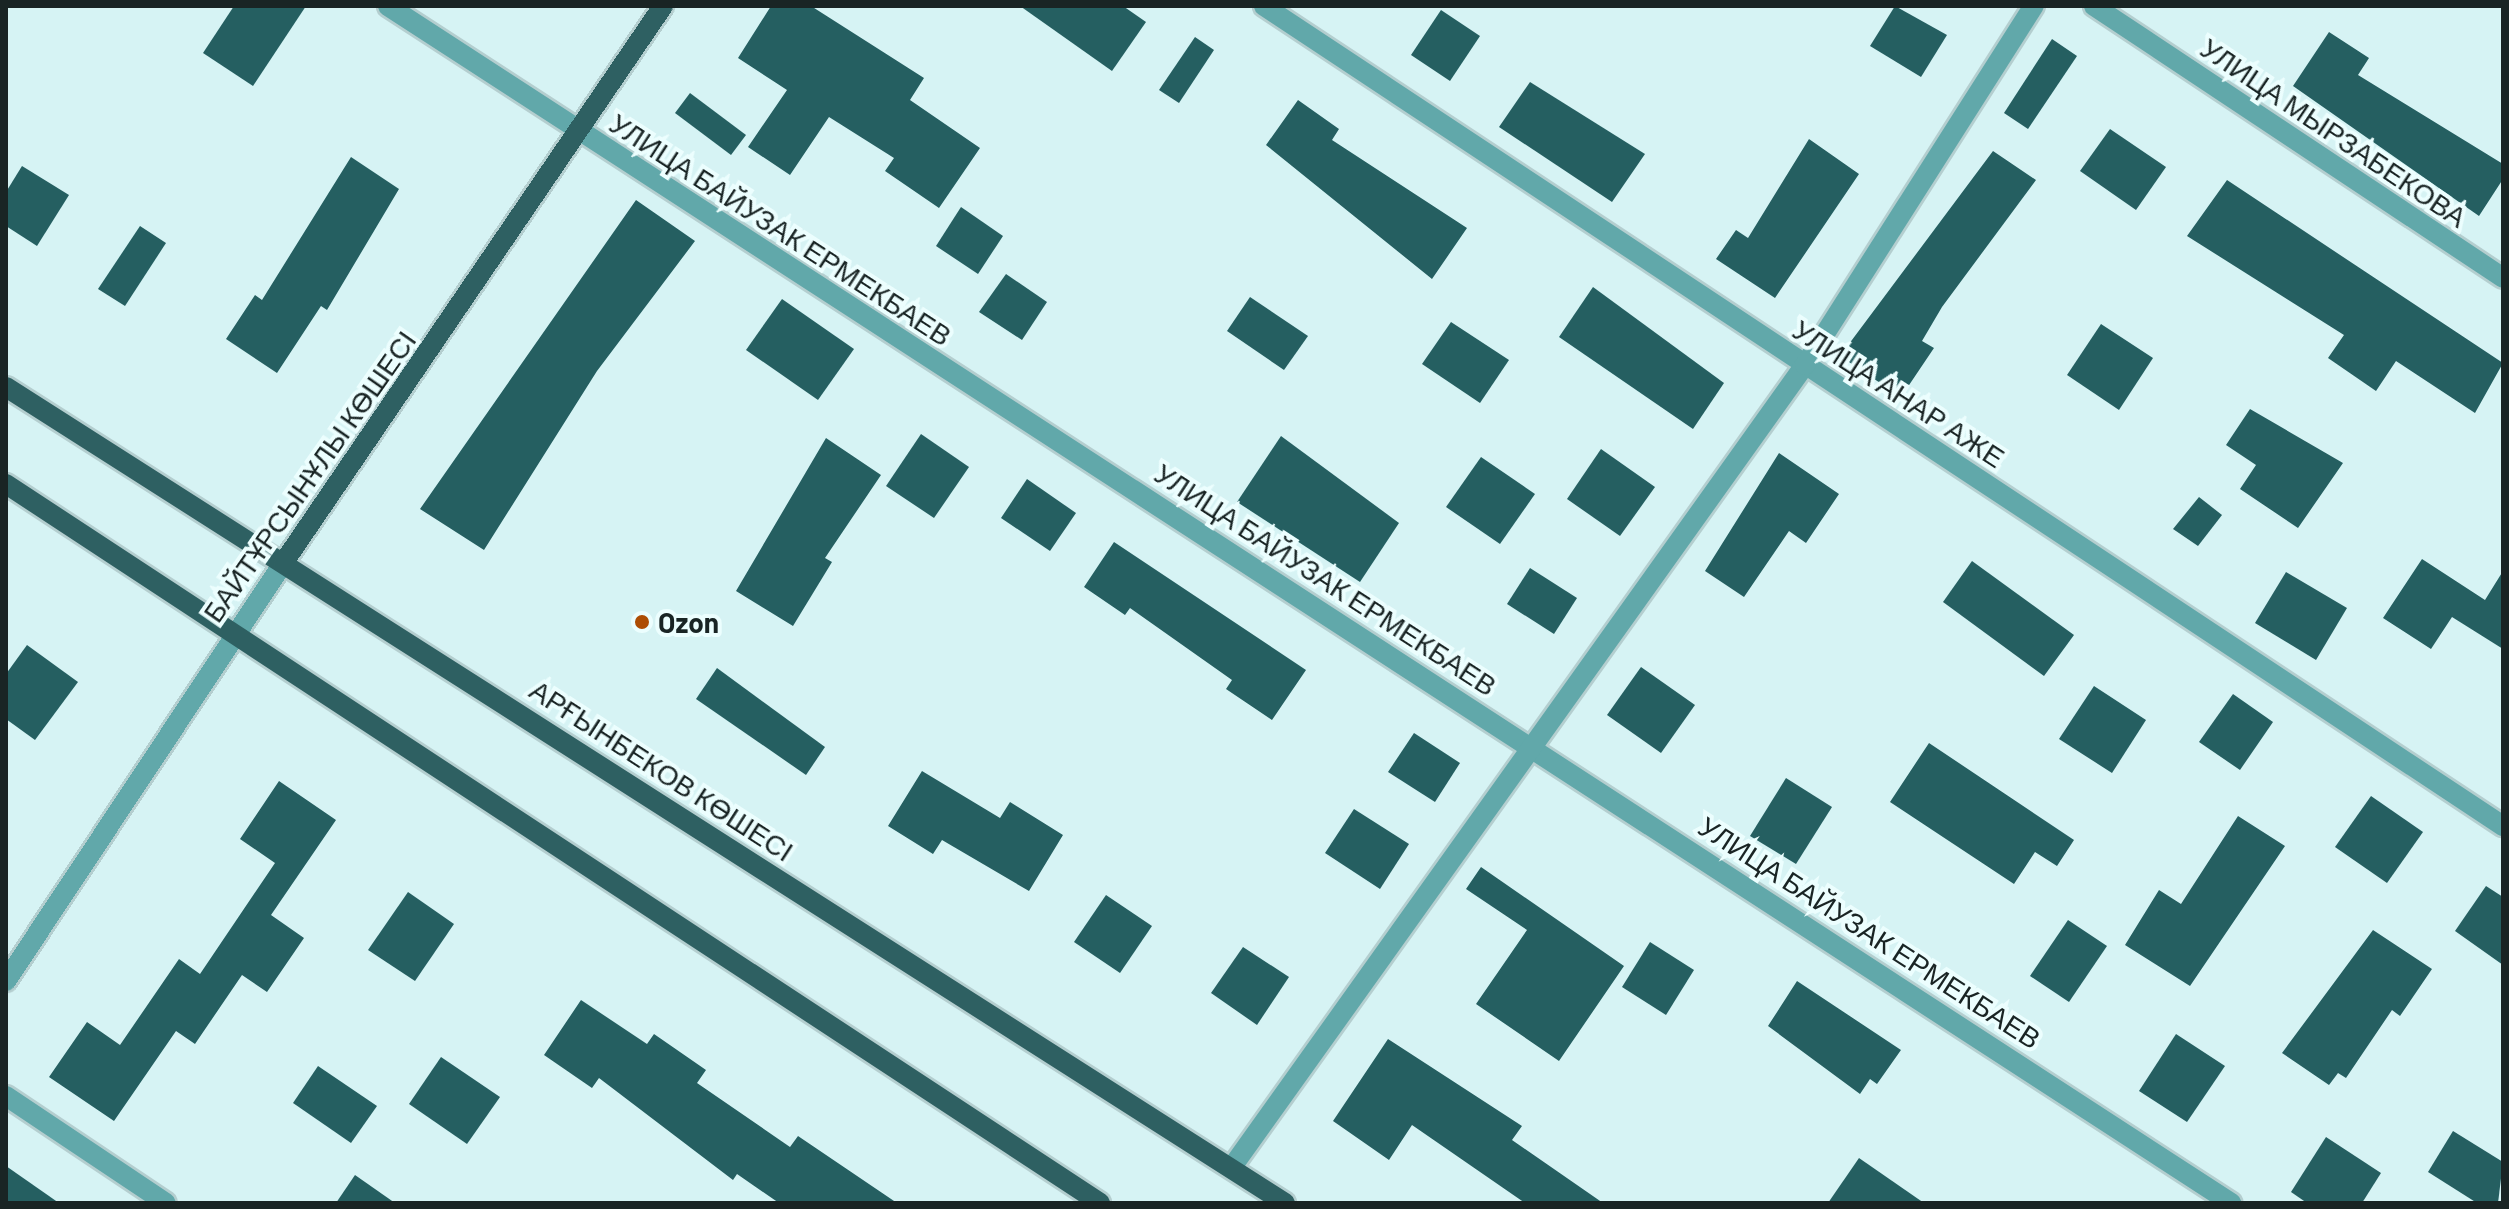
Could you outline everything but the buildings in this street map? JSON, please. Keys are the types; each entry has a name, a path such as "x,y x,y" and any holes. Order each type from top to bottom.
{"main road":[{"name":"БАЙТҰРСЫНҰЛЫ КӨШЕСІ","path":"284,562 663,6"},
{"name":"АРҒЫНБЕКОВ КӨШЕСІ","path":"6,387 1285,1203"},
{"path":"6,484 236,630 1100,1203"}],"street":[{"name":"УЛИЦА БАЙУЗАК ЕРМЕКБАЕВ","path":"388,6 1533,745 2231,1203"},
{"name":"УЛИЦА АНАР АЖЕ","path":"1264,6 2503,826"},
{"path":"1232,1167 1805,365 2034,6"},
{"name":"УЛИЦА МЫРЗАБЕКОВА","path":"2094,6 2503,278"},
{"name":"БАЙТҰРСЫНҰЛЫ КӨШЕСІ","path":"6,981 236,630 284,562"},
{"path":"6,1096 166,1203"}],"place":[{"name":"Ozon","path":"642,622"}]}
